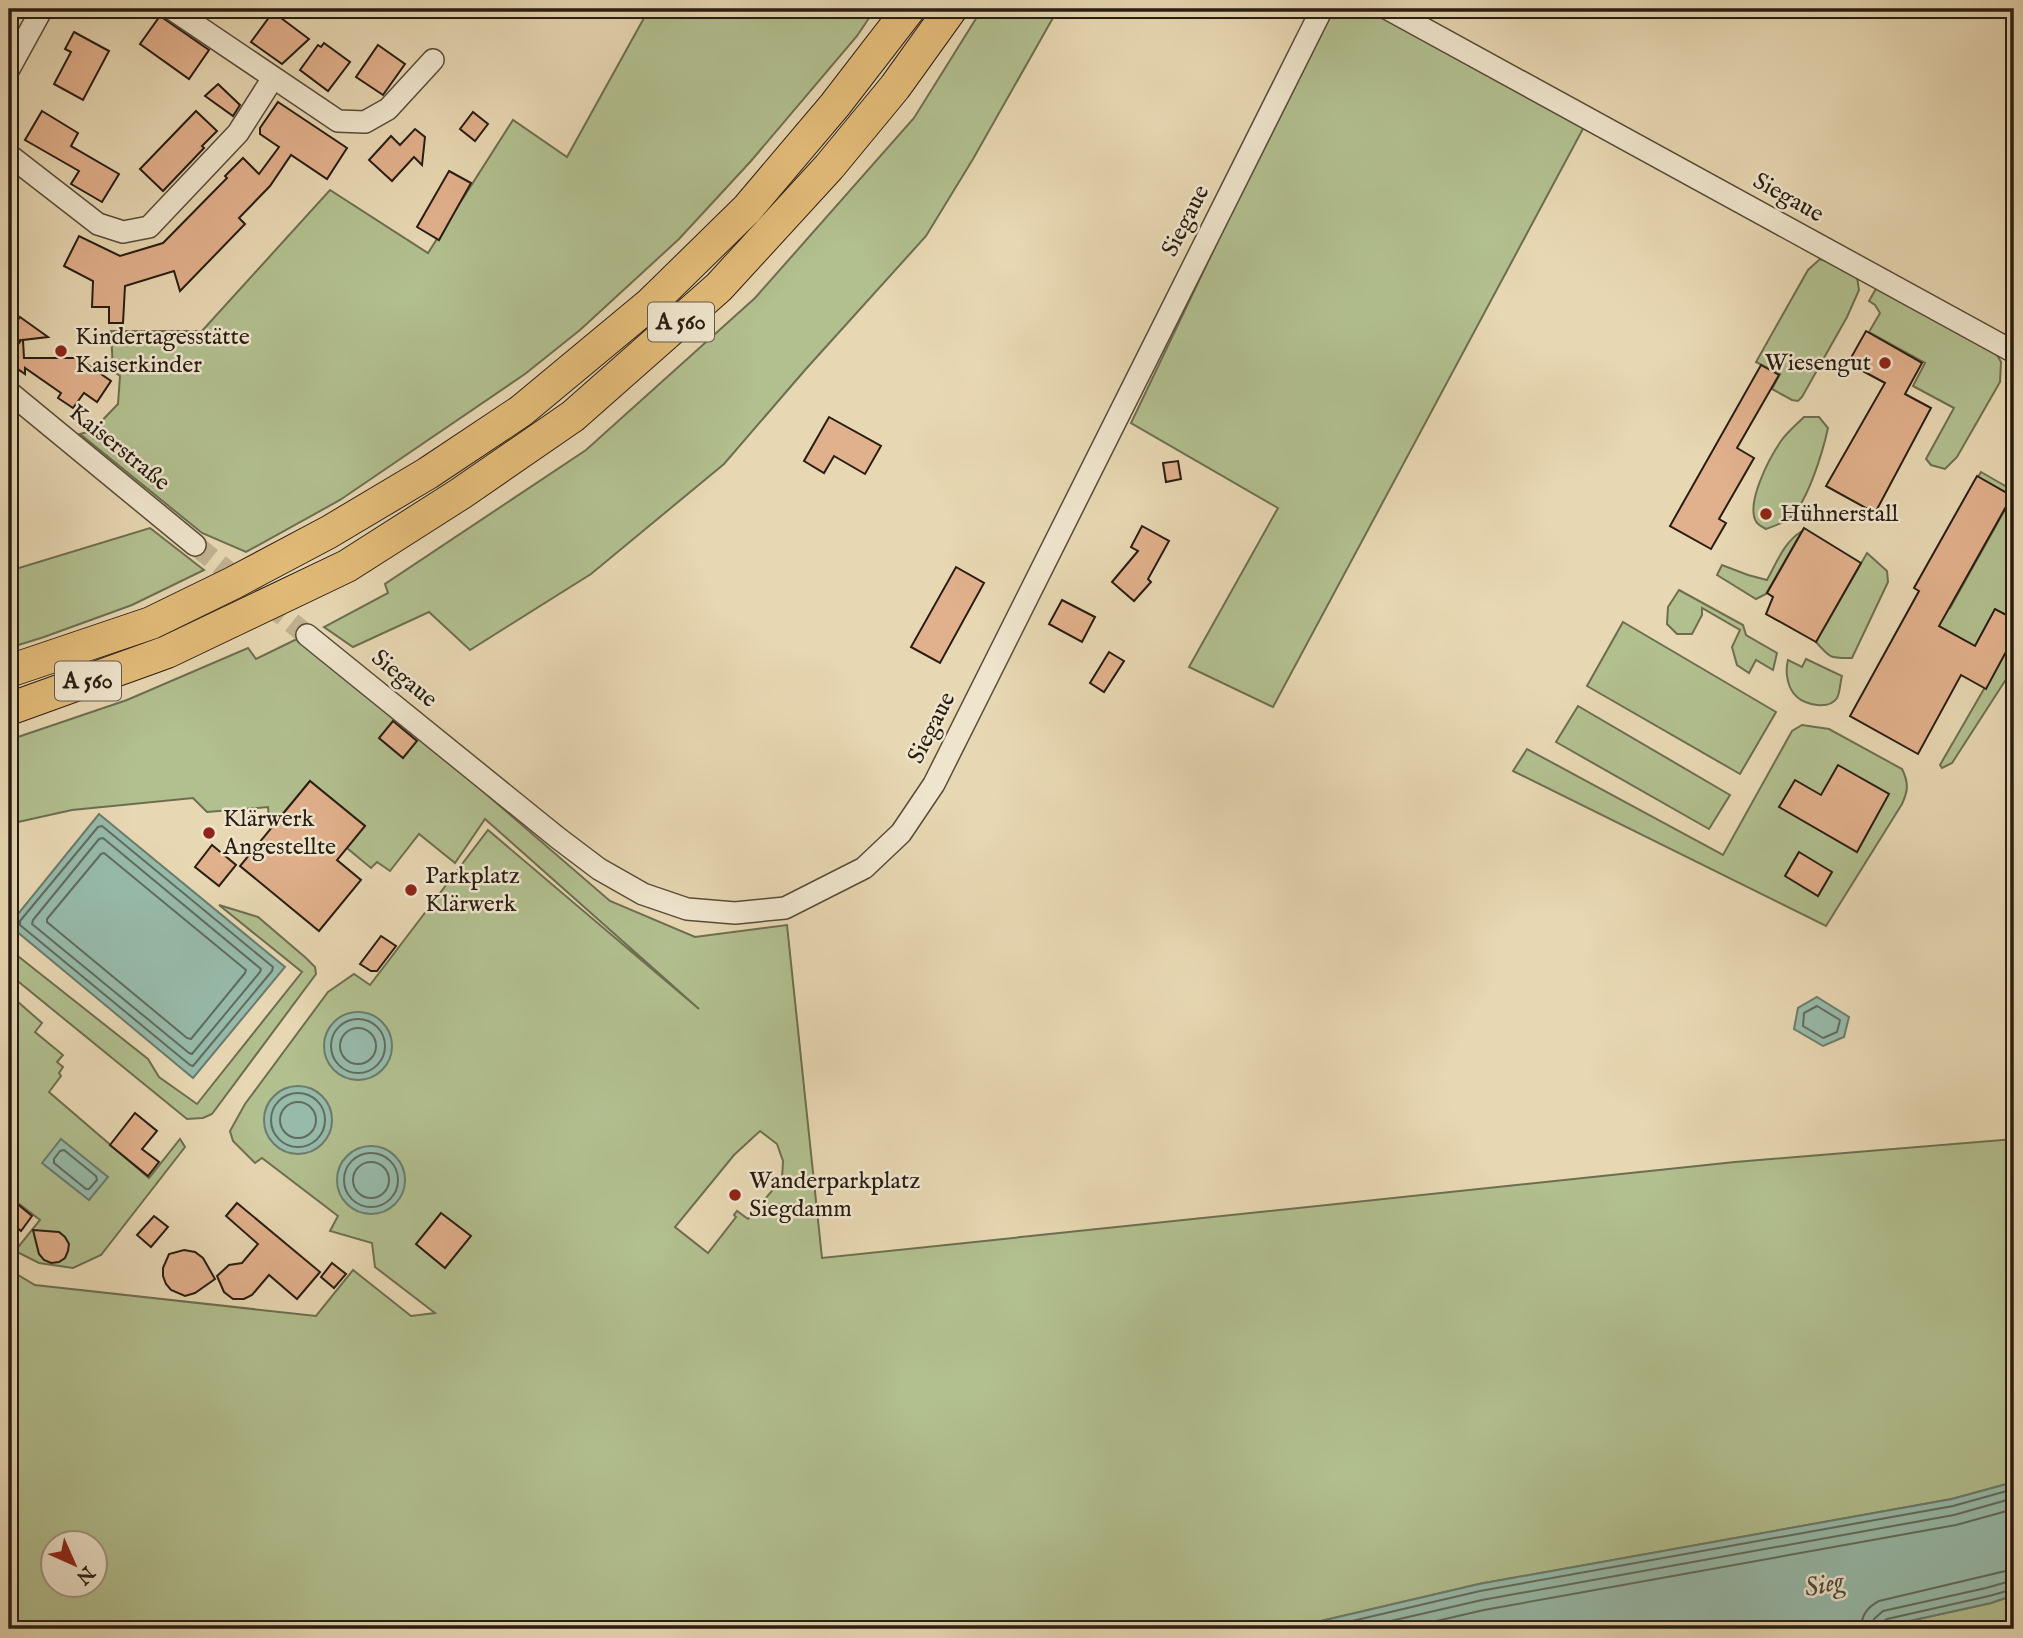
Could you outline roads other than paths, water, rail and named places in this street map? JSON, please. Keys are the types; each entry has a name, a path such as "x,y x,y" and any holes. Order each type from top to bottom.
{"highway":[{"name":"A 560","path":"9,671 151,623 233,583 329,532 417,480 521,411 652,303 747,209 835,104 908,9"},
{"name":"A 560","path":"9,709 167,652 347,566 460,495 573,416 719,287 837,157 895,87 951,9"}],"street":[{"path":"9,69 42,9"},
{"path":"172,9 338,121 365,122 388,109 433,60"},
{"name":"Siegaue","path":"307,635 558,838 599,869 643,894 687,909 735,913 785,908 864,868 901,833 934,784 1322,9"},
{"name":"Siegaue","path":"1388,9 2014,352"},
{"path":"9,155 97,224 123,232 149,227 238,133 273,78"},
{"name":"Kaiserstraße","path":"9,392 195,545"}],"water":[{"path":"99,814 285,967 193,1078 9,925"},
{"path":"1817,997 1849,1017 1844,1037 1823,1046 1794,1029 1798,1008"},
{"path":"358,1012 371,1014 382,1022 390,1033 390,1059 382,1070 371,1078 358,1080 345,1078 334,1070 326,1059 324,1046 326,1033 334,1022 345,1014"},
{"path":"298,1086 311,1089 322,1096 329,1107 332,1120 329,1133 322,1144 311,1151 298,1154 285,1151 274,1144 267,1133 264,1120 267,1107 274,1096 285,1089"},
{"path":"61,1139 108,1177 89,1200 42,1163"},
{"path":"371,1146 384,1149 395,1156 402,1167 405,1180 402,1193 395,1204 384,1211 371,1214 358,1211 347,1204 340,1193 337,1180 340,1167 347,1156 358,1149"},
{"name":"Sieg","path":"2014,1482 2014,1595 1991,1603 1873,1629 1287,1629 1479,1584 1952,1499"}],"tunnel":[{"path":"195,545 307,635"}],"place":[{"name":"Kindertagesstätte Kaiserkinder","path":"61,351"},
{"name":"Wiesengut","path":"1885,363"},
{"name":"Hühnerstall","path":"1766,514"},
{"name":"Klärwerk Angestellte","path":"209,833"},
{"name":"Parkplatz Klärwerk","path":"411,890"},
{"name":"Wanderparkplatz Siegdamm","path":"735,1195"}]}
